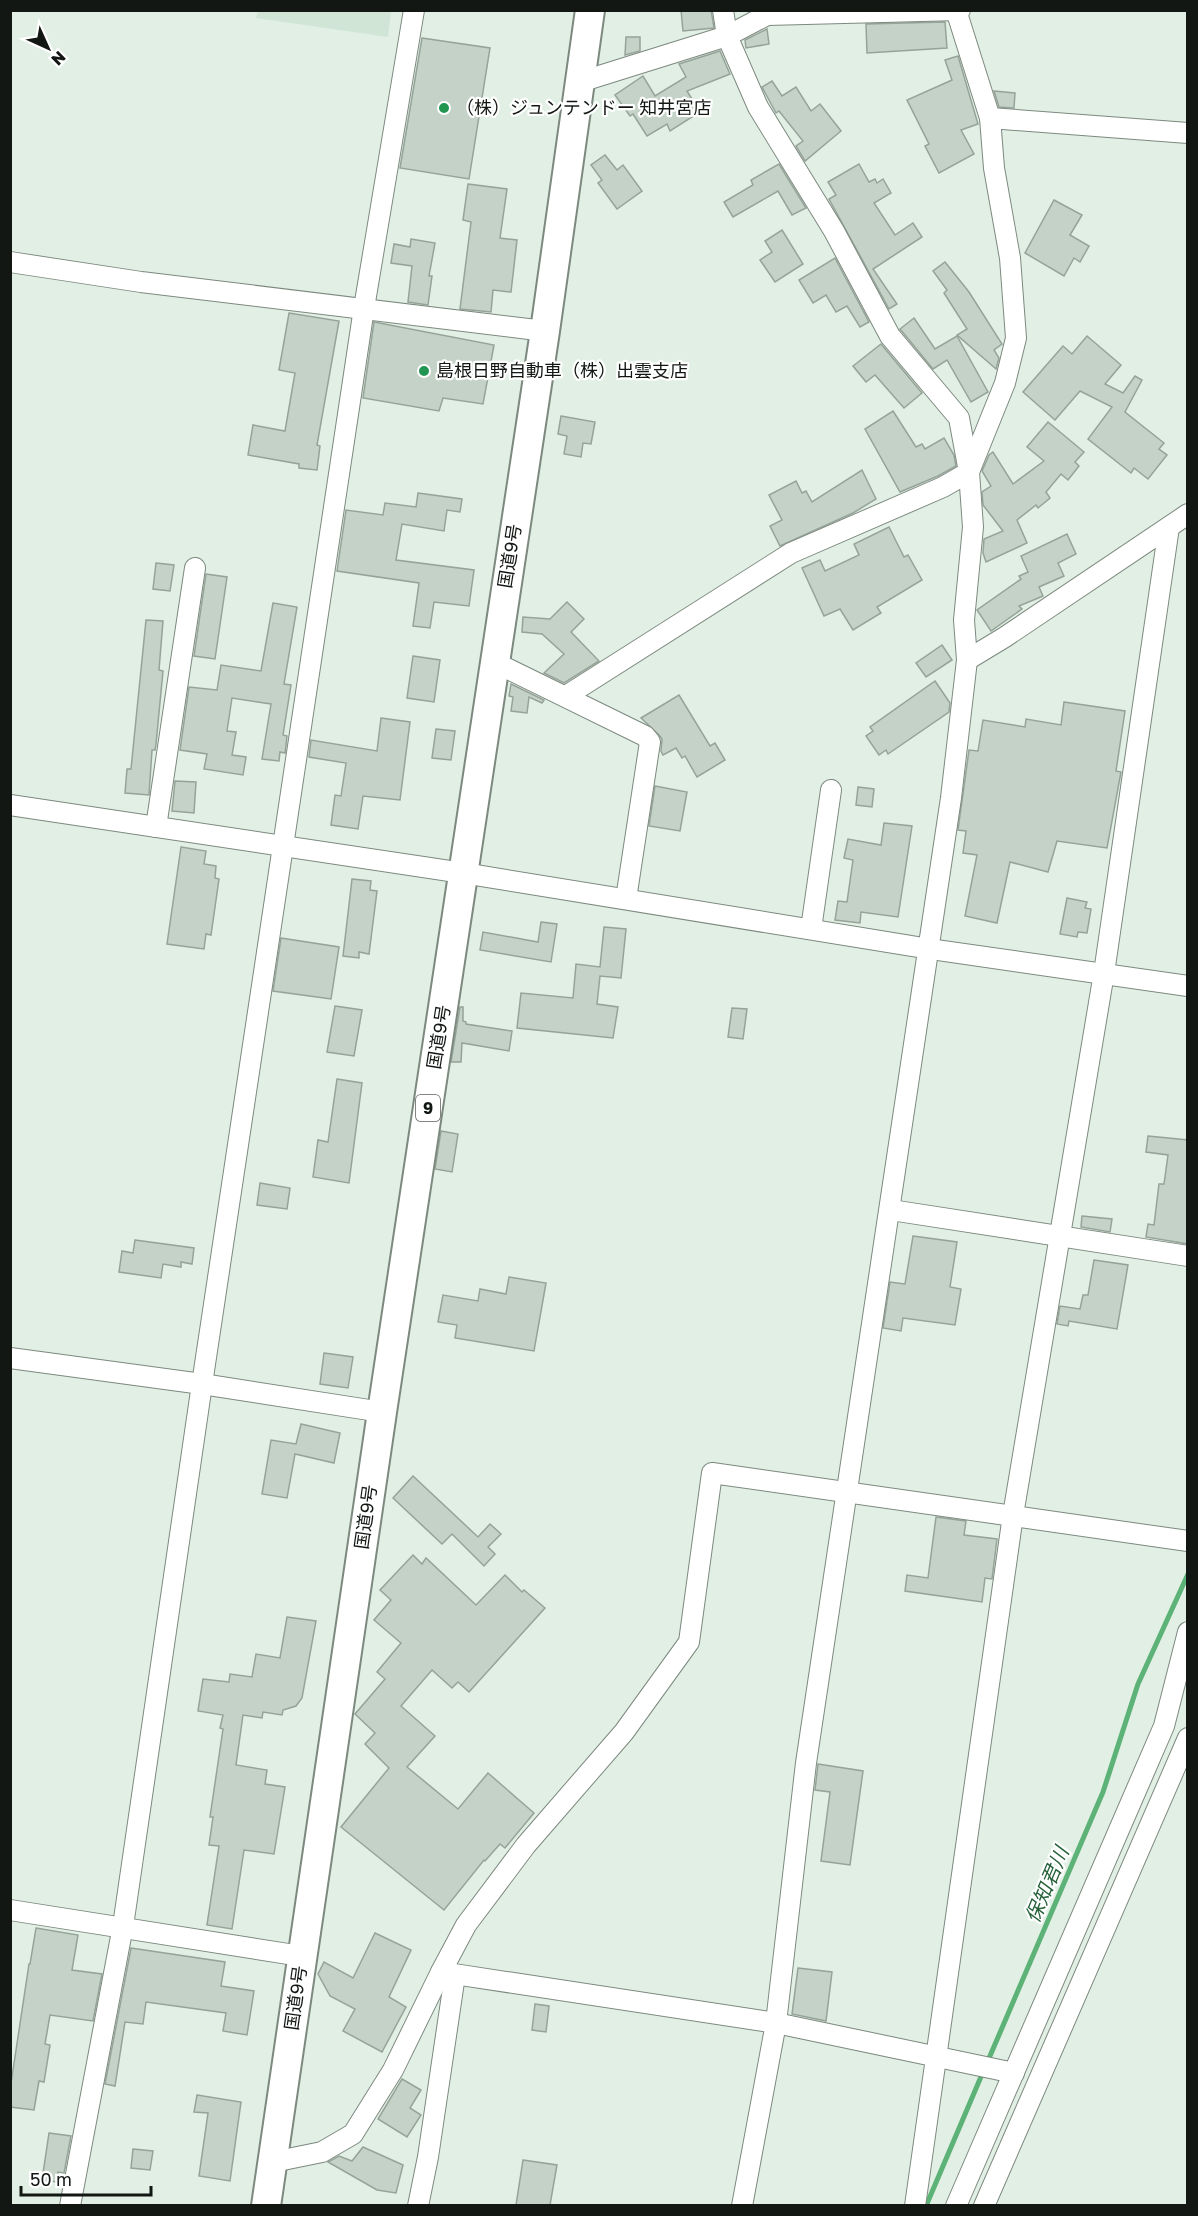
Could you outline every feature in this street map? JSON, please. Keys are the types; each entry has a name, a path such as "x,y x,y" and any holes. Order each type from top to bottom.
{"highway":[{"name":"国道9号","path":"266,2205 382,1412 545,332 590,10"}],"street":[{"path":"70,2205 123,1926 364,308 414,10"},
{"path":"723,10 727,36 758,107 834,231 890,336 959,418 969,472 973,527 964,620 967,660 951,798 891,1210 846,1490 806,1763 776,2023 742,2205"},
{"path":"566,696 791,553 943,487 969,472 1005,383 1016,338 1010,258 994,168 990,118 957,11 767,15 727,36 580,82"},
{"path":"990,118 1188,133"},
{"path":"10,262 141,282 545,332"},
{"path":"967,660 1188,514"},
{"path":"915,2205 1013,1515 1104,973 1169,527"},
{"path":"156,827 195,568"},
{"path":"494,662 645,736 650,742 626,900"},
{"path":"812,929 831,790"},
{"path":"10,805 463,873 930,949 1188,986"},
{"path":"891,1210 1060,1238 1188,1256"},
{"path":"10,1358 202,1384 382,1412"},
{"path":"273,2162 322,2152 353,2134 393,2070 448,1973 466,1925 526,1845 624,1732 689,1642 712,1473 846,1490 1188,1541"},
{"path":"1164,1726 1188,1632"},
{"path":"956,2205 1188,1672"},
{"path":"984,2205 1188,1738"},
{"path":"10,1910 123,1926 301,1956"},
{"path":"448,1973 776,2023 1014,2073"},
{"path":"418,2205 428,2157 448,1973"}],"shaded area":[{"path":"258,10 391,11 388,37 256,18"}],"building":[{"path":"681,10 711,10 714,28 683,31"},
{"path":"945,22 947,48 867,53 866,24"},
{"path":"767,29 769,44 746,48 745,40"},
{"path":"626,37 640,37 640,51 625,55"},
{"name":"（株）ジュンテンドー 知井宮店","path":"422,38 490,48 469,179 400,168"},
{"path":"720,51 730,74 687,91 700,112 670,131 667,124 647,136 633,114 630,116 615,95 643,76 655,96 686,77 679,64"},
{"path":"958,56 978,124 961,130 974,154 939,173 925,146 929,144 907,100 952,80 945,60"},
{"path":"772,81 782,96 796,87 811,111 820,104 841,131 805,161 796,146 803,141 779,111 776,113 762,87"},
{"path":"994,91 1015,93 1014,108 999,107"},
{"path":"605,155 617,170 623,165 642,191 617,209 598,183 602,180 591,165"},
{"path":"779,164 806,208 792,215 778,191 733,217 724,202 753,185 751,180"},
{"path":"859,164 869,182 875,179 877,183 883,179 891,193 874,203 895,235 913,223 922,237 873,269 897,304 889,309 829,199 836,195 828,182"},
{"path":"468,184 507,189 500,238 517,240 511,292 493,290 491,312 460,309 471,222 463,220"},
{"path":"1054,200 1082,215 1070,235 1089,246 1080,262 1074,258 1064,276 1025,253"},
{"path":"782,230 803,264 775,282 760,260 772,252 765,241"},
{"path":"411,239 435,243 429,276 432,276 428,305 408,302 412,266 391,263 394,244 410,247"},
{"path":"835,258 869,322 860,327 847,306 836,312 826,295 813,303 799,280"},
{"path":"945,262 969,292 1002,344 994,350 999,358 996,369 957,335 967,329 944,293 947,290 933,271"},
{"path":"289,313 339,321 317,445 320,446 317,470 299,468 299,464 248,455 253,425 285,431 295,373 279,370"},
{"path":"914,318 935,349 957,336 988,392 971,402 947,360 933,369 900,329"},
{"name":"島根日野自動車（株）出雲支店","path":"374,322 494,345 483,404 443,398 439,411 363,398"},
{"path":"1087,336 1121,365 1105,384 1123,393 1135,376 1142,380 1125,412 1164,443 1159,449 1167,455 1148,479 1134,468 1131,473 1088,439 1112,407 1080,391 1055,420 1023,392 1063,346 1072,354"},
{"path":"881,344 922,393 904,408 875,375 866,382 853,366"},
{"path":"893,411 916,447 922,444 925,449 944,438 954,455 956,466 900,492 865,429"},
{"path":"561,416 595,422 591,444 583,443 581,457 564,454 567,436 558,434"},
{"path":"1048,422 1084,452 1075,462 1079,466 1068,480 1061,474 1046,492 1050,498 1038,508 1036,505 1017,520 1027,543 986,562 983,553 984,539 1003,531 983,505 982,492 991,486 982,471 989,455 993,452 1013,484 1044,461 1027,447"},
{"path":"862,470 876,499 853,513 780,546 770,526 782,520 769,495 796,481 802,493 806,491 812,502"},
{"path":"418,493 462,499 460,512 447,510 444,531 402,524 396,560 474,570 469,606 434,602 430,628 413,626 419,583 337,571 346,510 383,515 385,503 416,507"},
{"path":"889,527 904,557 908,555 922,580 877,607 881,613 853,630 840,609 824,616 802,568 820,560 825,571 859,555 854,544"},
{"path":"1067,534 1076,554 1058,563 1064,576 1039,587 1043,596 1019,606 1022,609 991,631 977,610 1021,579 1019,576 1028,572 1021,556"},
{"path":"156,563 174,565 170,591 153,589"},
{"path":"206,574 227,577 215,659 194,656"},
{"path":"567,602 584,619 571,632 599,661 564,683 544,673 564,654 542,634 522,632 523,617 550,619"},
{"path":"273,603 297,607 284,684 291,685 283,735 287,736 285,753 280,752 279,761 262,759 271,704 232,698 227,731 236,732 232,755 246,757 243,775 204,769 207,754 180,750 189,687 217,690 221,665 261,671"},
{"path":"146,620 163,621 159,670 163,671 156,744 155,750 152,750 149,795 125,793 127,769 131,769"},
{"path":"942,645 952,660 926,677 916,663"},
{"path":"413,656 440,660 434,702 407,698"},
{"path":"935,681 950,703 949,712 888,754 886,750 879,755 866,736 873,731 870,727"},
{"path":"511,684 544,700 542,703 529,697 527,713 511,711 513,697 509,696"},
{"path":"679,695 710,746 715,743 725,760 697,777 685,756 682,758 676,748 663,755 662,739 641,718"},
{"path":"1064,702 1125,711 1116,771 1121,772 1107,848 1057,841 1048,872 1010,862 997,923 965,916 977,855 963,853 966,831 958,830 969,750 978,751 983,720 1025,727 1026,719 1061,725"},
{"path":"381,718 410,722 400,800 363,796 358,829 331,825 335,795 341,796 346,763 309,757 311,740 377,751"},
{"path":"436,729 455,731 451,760 432,758"},
{"path":"175,781 196,782 194,813 172,811"},
{"path":"655,786 687,792 680,831 649,826"},
{"path":"858,787 874,789 872,807 856,805"},
{"path":"884,823 912,826 898,917 861,912 860,923 835,920 838,901 847,902 853,860 844,858 848,839 881,845"},
{"path":"181,847 206,851 204,864 216,866 215,878 219,879 211,935 206,934 204,949 167,944"},
{"path":"352,879 371,881 370,890 377,891 369,954 359,952 359,958 343,956"},
{"path":"1067,898 1087,902 1085,908 1091,909 1087,933 1078,932 1077,937 1060,934"},
{"path":"541,922 557,924 551,962 480,950 483,932 538,942"},
{"path":"604,927 626,929 621,978 600,976 597,1004 618,1007 613,1038 517,1028 521,993 573,998 576,964 600,967"},
{"path":"281,938 339,947 331,999 273,991"},
{"path":"335,1006 362,1010 354,1056 327,1052"},
{"path":"460,1007 463,1007 463,1021 466,1024 512,1031 509,1051 462,1043 461,1062 451,1062"},
{"path":"732,1008 747,1009 743,1039 728,1037"},
{"path":"337,1079 362,1083 349,1183 313,1177 318,1140 328,1142"},
{"path":"441,1131 458,1134 452,1172 435,1169"},
{"path":"1148,1136 1188,1140 1188,1244 1146,1237 1148,1224 1154,1225 1159,1184 1164,1184 1168,1155 1146,1152"},
{"path":"260,1183 290,1188 287,1209 257,1205"},
{"path":"1082,1216 1112,1219 1110,1232 1081,1227"},
{"path":"913,1236 957,1242 950,1287 961,1289 955,1325 903,1318 901,1331 883,1328 890,1282 905,1284"},
{"path":"135,1240 194,1248 192,1264 181,1262 181,1267 163,1264 161,1278 119,1272 122,1251 133,1253"},
{"path":"1094,1260 1128,1265 1117,1329 1069,1321 1068,1326 1057,1324 1060,1306 1080,1309 1083,1295 1088,1295"},
{"path":"509,1277 546,1283 534,1351 455,1338 457,1325 438,1322 443,1295 478,1301 480,1289 506,1294"},
{"path":"324,1353 353,1357 348,1388 320,1384"},
{"path":"301,1424 340,1433 334,1463 295,1454 287,1498 262,1494 271,1440 296,1444"},
{"path":"413,1476 478,1537 490,1524 501,1534 488,1547 495,1554 484,1566 452,1534 442,1544 393,1498"},
{"path":"936,1517 966,1521 964,1535 997,1539 992,1579 985,1578 982,1602 905,1591 907,1575 928,1578"},
{"path":"413,1555 422,1564 426,1558 476,1605 505,1575 522,1592 524,1590 545,1608 469,1692 458,1682 452,1688 432,1670 401,1706 435,1736 407,1767 458,1809 488,1773 534,1813 505,1848 500,1844 484,1860 444,1910 341,1827 389,1768 365,1744 375,1733 355,1714 385,1679 377,1672 401,1643 374,1620 391,1600 380,1590"},
{"path":"287,1617 316,1621 302,1698 296,1706 283,1710 282,1715 263,1712 262,1718 243,1715 236,1765 267,1770 265,1784 285,1787 274,1854 244,1850 232,1929 207,1925 219,1846 209,1845 213,1817 210,1817 223,1715 198,1711 203,1679 229,1682 230,1674 252,1677 256,1654 280,1658"},
{"path":"818,1764 863,1771 850,1865 821,1861 830,1792 815,1790"},
{"path":"36,1928 78,1935 72,1970 102,1974 93,2021 50,2015 45,2044 50,2045 44,2082 39,2081 34,2110 10,2107 10,2090"},
{"path":"375,1933 411,1950 389,1997 406,2007 382,2052 343,2031 355,2009 330,1996 318,1974 324,1962 353,1978"},
{"path":"131,1948 225,1962 221,1986 254,1991 247,2035 223,2031 226,2013 146,2002 143,2024 125,2022 115,2086 105,2084"},
{"path":"798,1968 832,1972 826,2021 792,2014"},
{"path":"535,2004 549,2006 546,2032 532,2030"},
{"path":"402,2079 421,2090 410,2108 421,2115 407,2137 378,2119"},
{"path":"197,2095 241,2102 230,2181 199,2176 208,2113 194,2112"},
{"path":"49,2133 71,2136 64,2173 58,2172 57,2182 42,2180"},
{"path":"363,2147 403,2165 396,2193 377,2190 328,2162 339,2156 352,2161"},
{"path":"133,2149 153,2151 150,2170 131,2168"},
{"path":"523,2160 557,2165 550,2205 516,2205"}],"waterway":[{"name":"保知君川","path":"987,2063 1103,1792 1138,1684 1188,1574"},
{"name":"保知君川","path":"926,2206 983,2072"}],"place":[{"name":"（株）ジュンテンドー 知井宮店","path":"444,108"},
{"name":"島根日野自動車（株）出雲支店","path":"424,371"}]}
